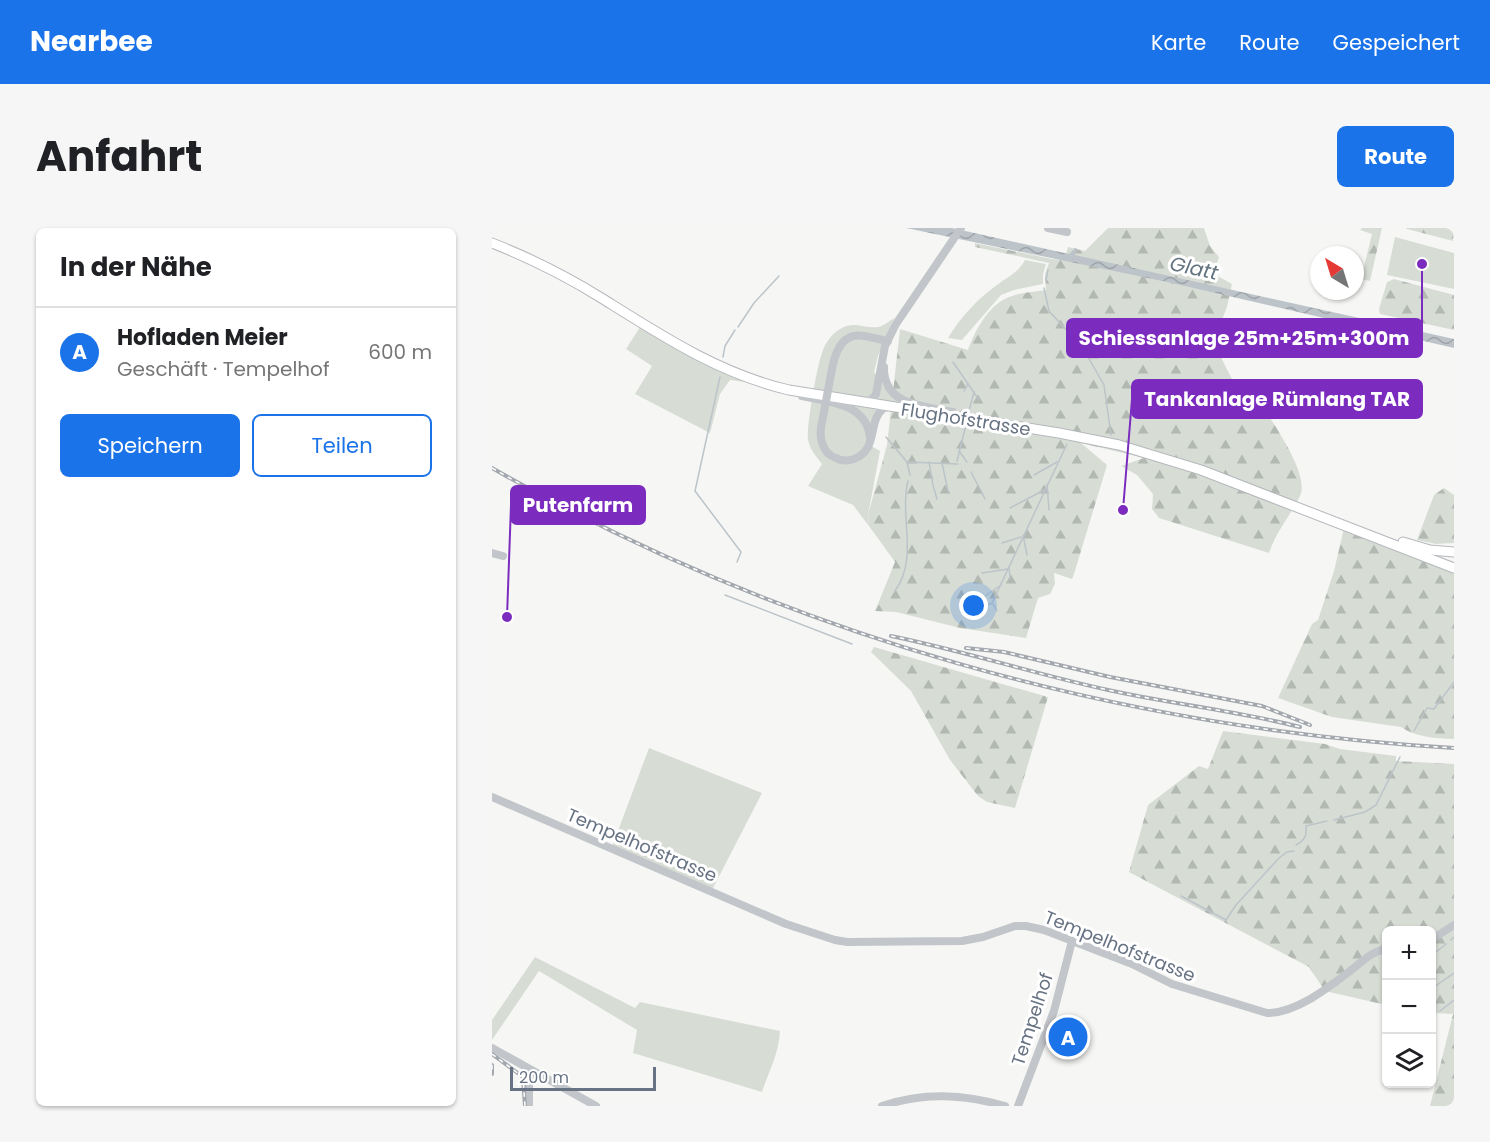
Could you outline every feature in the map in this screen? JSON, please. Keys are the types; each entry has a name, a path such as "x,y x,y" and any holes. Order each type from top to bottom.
{"main road":[{"name":"Flughofstrasse","path":"492,243 573,282 697,356 762,383 789,390 1119,445 1201,470 1454,568"},
{"path":"1335,521 1345,521 1454,562"},
{"path":"1403,542 1430,550 1454,552"}],"street":[{"path":"866,403 876,394 882,359 901,314 961,228"},
{"path":"1048,228 1067,232"},
{"path":"888,341 862,335 848,338 837,351 821,428 822,441 827,452 833,457 846,461 856,459 865,452 879,411 893,407"},
{"path":"888,341 883,370 888,388 895,396 910,404 955,412 977,420"},
{"path":"789,390 801,396 848,407 859,413 868,426 870,441"},
{"path":"492,553 503,556"},
{"name":"Tempelhofstrasse","path":"492,797 786,924 835,940 847,942 962,941 983,937 1015,926 1026,926 1132,964 1172,984 1267,1013 1282,1012 1324,991 1374,952 1382,950"},
{"path":"1436,936 1454,926"},
{"name":"Tempelhof","path":"1018,1106 1054,1011 1072,941"},
{"path":"492,1048 596,1106"},
{"path":"529,1106 532,1071"},
{"path":"882,1106 910,1098 934,1095 967,1097 1005,1106"}],"green space":[{"path":"1108,228 1204,228 1210,246 1219,257 1214,274 1232,284 1227,307 1213,342 1233,381 1250,405 1264,408 1290,451 1302,487 1300,496 1275,538 1269,553 1159,518 1152,509 1153,494 1137,475 1121,466 1144,458 1081,443 1107,465 1072,579 1054,573 1055,584 1050,594 1038,598 1026,638 960,628 896,612 875,611 895,562 869,526 868,515 887,445 900,329 968,350 984,318 997,304 1016,295 1046,290 1045,274 1049,263 975,247 975,243 1064,260 1068,247 1085,251"},
{"path":"1362,228 1382,228 1370,281 1364,280 1364,267 1372,234 1360,230"},
{"path":"1454,228 1453,241 1407,229"},
{"path":"1395,237 1454,253 1454,289 1387,275"},
{"path":"1025,260 1046,264 1043,284 1001,295 962,340 948,338 976,302 1016,271"},
{"path":"1394,279 1454,295 1454,330 1380,314 1379,309 1387,282"},
{"path":"894,318 878,356 874,372 887,391 903,403 878,402 866,443 880,451 868,515 869,526 853,505 808,486 822,464 808,440 812,397 823,349 838,330 856,325 878,327"},
{"path":"640,327 684,354 753,383 730,380 720,394 710,433 635,394 652,366 626,349"},
{"path":"1444,488 1454,495 1454,543 1436,544 1417,540 1434,495"},
{"path":"1344,528 1445,570 1446,568 1454,571 1454,739 1427,737 1401,727 1332,717 1278,698 1312,624 1318,620 1334,571"},
{"path":"874,647 1048,697 1015,808 987,802 978,796 950,760 911,691 871,652"},
{"path":"1223,731 1396,756 1396,761 1454,764 1454,1106 1430,1106 1453,1014 1436,1013 1436,926 1382,926 1382,1004 1325,991 1309,967 1129,872 1148,805 1199,766 1208,769"},
{"path":"649,748 762,793 712,890 612,847"},
{"path":"535,957 635,1008 640,1002 780,1031 776,1054 762,1092 633,1053 637,1030 539,971 492,1040 492,1020"}],"water":[{"path":"906,228 952,228 1069,254 1075,248 1077,249 1075,255 1454,339 1454,348 1172,283"}],"waterway":[{"path":"1046,280 1048,270"},
{"path":"738,327 754,303 779,276"},
{"path":"1044,288 1049,311 1079,344"},
{"path":"723,357 725,346 735,330"},
{"path":"1083,348 1104,385 1111,435"},
{"path":"953,362 979,400"},
{"path":"720,377 695,491 741,552 737,562"},
{"path":"964,391 968,384"},
{"path":"969,411 974,392"},
{"path":"957,461 966,425"},
{"path":"886,437 907,462 910,475"},
{"path":"973,611 992,603 1067,444"},
{"path":"959,451 967,462"},
{"path":"907,462 958,464"},
{"path":"929,462 937,499"},
{"path":"1034,475 1057,462"},
{"path":"942,463 948,491"},
{"path":"971,472 985,499"},
{"path":"895,591 906,565 908,481"},
{"path":"1047,484 1049,510"},
{"path":"1010,508 1044,490"},
{"path":"1023,535 1027,555"},
{"path":"1002,543 1021,537"},
{"path":"1009,567 1010,578"},
{"path":"982,573 1008,569"},
{"path":"965,610 1001,585"},
{"path":"725,595 852,644"},
{"path":"993,604 997,611"},
{"path":"1414,731 1427,708 1434,709 1454,682"},
{"path":"1334,820 1365,812 1376,805 1400,757"},
{"path":"1296,845 1305,837 1306,826 1327,821"},
{"path":"1181,896 1226,920 1236,905 1279,858 1287,852 1294,851"},
{"path":"1451,940 1454,937"},
{"path":"1436,952 1446,944"},
{"path":"1436,986 1454,973"},
{"path":"1440,1011 1454,1000"}],"railway":[{"path":"492,468 604,527 719,579 837,625 957,663 1079,695 1203,719 1328,737 1454,748"},
{"path":"891,636 1108,690 1300,727"},
{"path":"966,648 1004,652 1110,677 1262,706 1310,725"},
{"path":"492,1054 523,1077 525,1106"},
{"path":"492,1065 492,1074"}],"place":[{"name":"Schiessanlage 25m+25m+300m","path":"1422,264"},
{"name":"Tankanlage Rümlang TAR","path":"1123,510"},
{"name":"Putenfarm","path":"507,617"},
{"name":"Hofladen Meier","path":"1068,1037"}],"water label":[{"name":"Glatt","path":"1194,268"}]}
